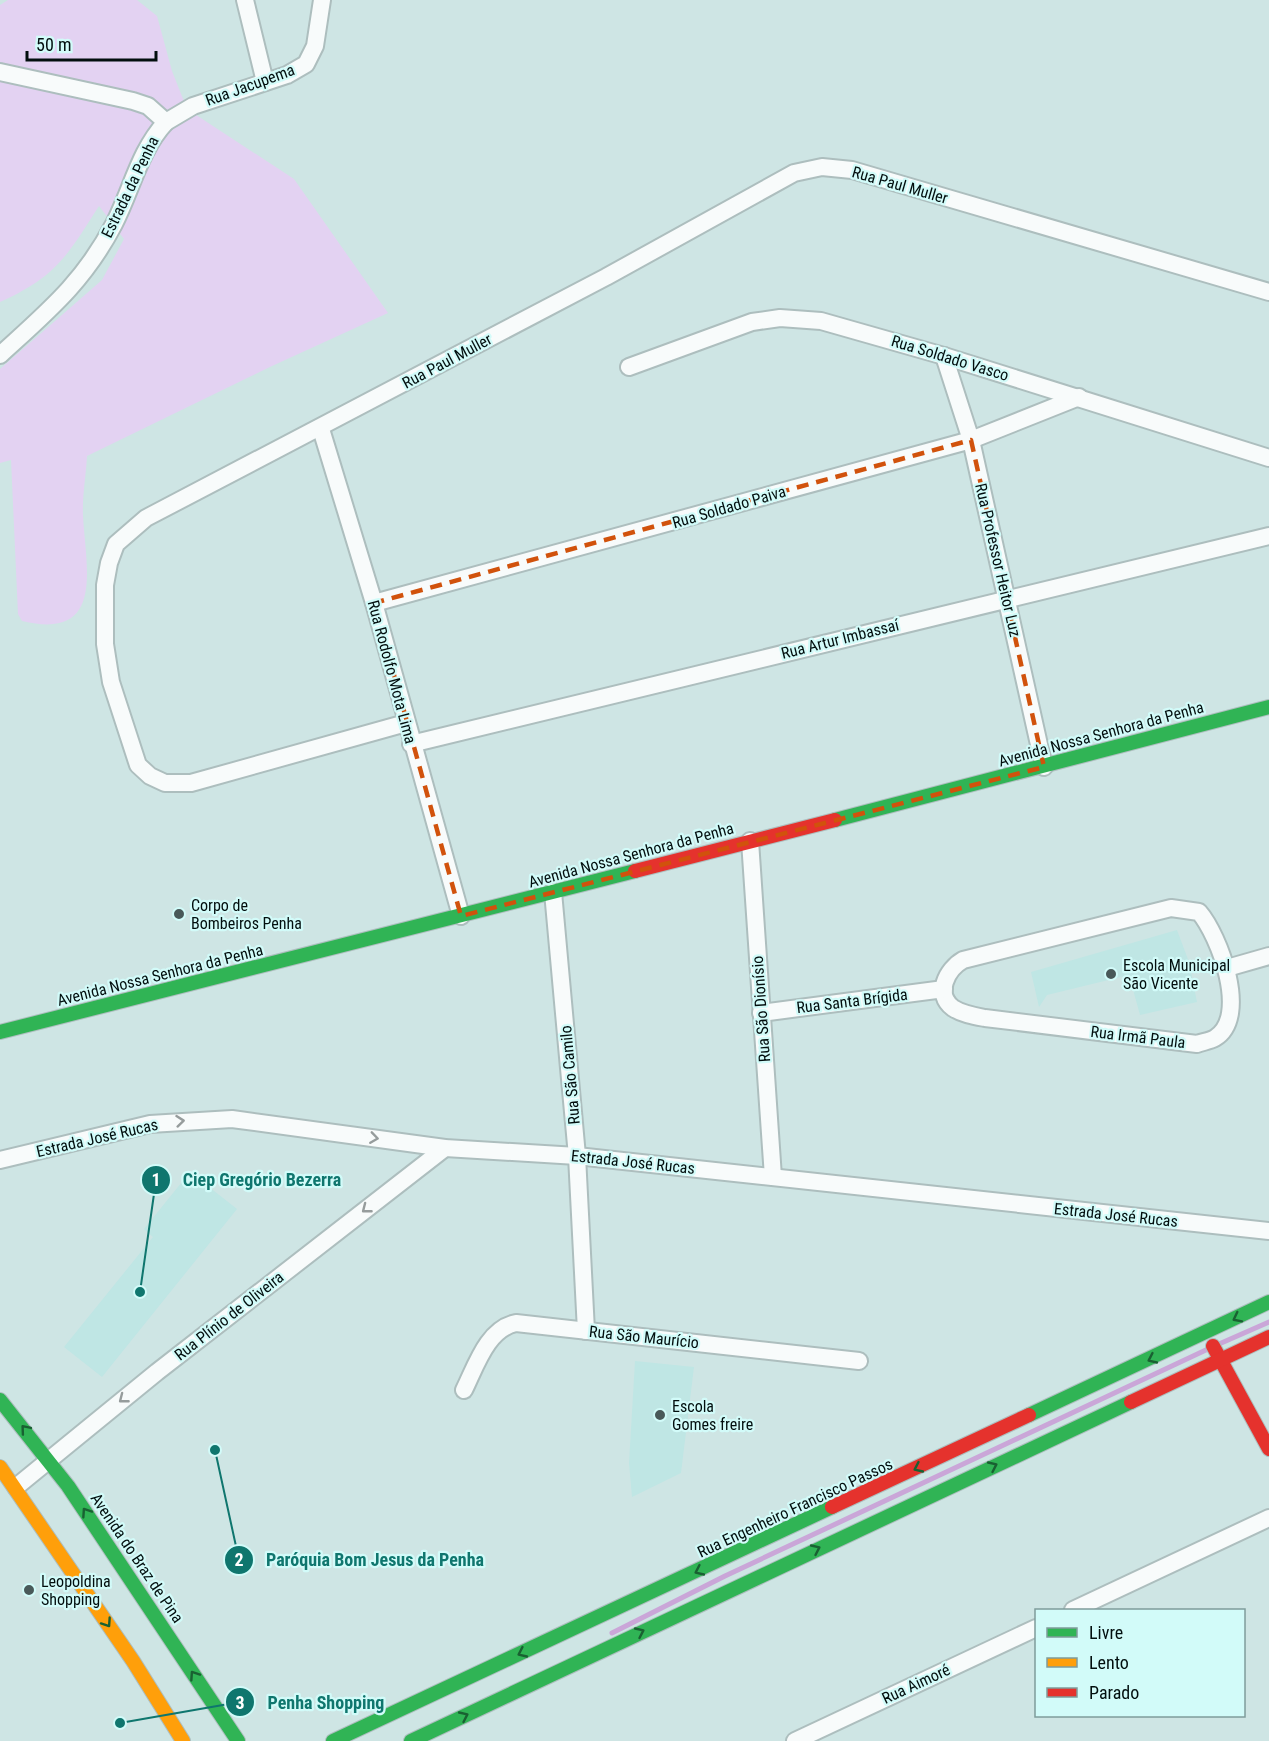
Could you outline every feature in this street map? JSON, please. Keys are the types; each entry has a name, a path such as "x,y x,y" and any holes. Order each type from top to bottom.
{"street":[{"path":"245,0 265,82"},
{"name":"Rua Jacupema","path":"166,122 193,106 287,75 311,58 322,0"},
{"name":"Estrada da Penha","path":"0,72 134,101 148,106 166,122 144,153 114,223 79,280 57,304 0,355"},
{"name":"Rua Paul Muller","path":"406,723 191,783 165,783 150,776 138,765 111,682 105,644 105,585 109,563 116,544 146,518 321,429 794,173 822,166 852,170 1269,292"},
{"name":"Rua Soldado Vasco","path":"629,367 752,322 780,318 841,325 1269,458"},
{"name":"Rua Professor Heitor Luz","path":"944,356 971,440 1044,767"},
{"name":"Rua Soldado Paiva","path":"374,603 971,440 1079,398"},
{"name":"Rua Rodolfo Mota Lima","path":"321,429 374,603 411,744 461,916"},
{"name":"Rua Artur Imbassaí","path":"411,744 1269,536"},
{"name":"Avenida Nossa Senhora da Penha","path":"0,1032 1044,767 1269,707"},
{"name":"Rua São Dionísio","path":"750,841 773,1177"},
{"name":"Rua São Camilo","path":"554,892 577,1156 586,1330"},
{"name":"Rua Irmã Paula","path":"1171,908 1199,912 1209,924 1227,968 1230,1014 1216,1038 1197,1044 985,1018 955,1009 950,1005 944,990 950,969 963,960 1171,908"},
{"path":"1227,968 1269,956"},
{"name":"Rua Santa Brígida","path":"761,1013 944,990"},
{"name":"Estrada José Rucas","path":"0,1160 150,1124 192,1120 270,1123 445,1148 577,1156 1269,1231"},
{"name":"Rua Plínio de Oliveira","path":"16,1487 49,1458 445,1148"},
{"name":"Rua Engenheiro Francisco Passos","path":"411,1741 759,1559 1207,1337 1269,1302"},
{"name":"Rua São Maurício","path":"464,1390 497,1332 506,1325 516,1323 859,1361"},
{"path":"1207,1337 1269,1449"},
{"name":"Rua Engenheiro Francisco Passos","path":"334,1741 1269,1337"},
{"name":"Avenida do Braz de Pina","path":"0,1400 49,1458 238,1741"},
{"path":"0,1467 16,1487 183,1741"},
{"path":"1077,1609 1269,1518"},
{"name":"Rua Aimoré","path":"795,1741 1035,1628"}],"highlighted area":[{"path":"971,440 1044,767 461,916 374,603"}],"shaded area":[{"path":"8,0 137,0 157,16 172,71 187,109 294,179 388,313 272,366 87,456 83,509 87,578 85,596 79,611 67,620 49,624 22,621 18,614 11,460 0,463 0,369 102,280 124,239 99,206 78,239 47,274 19,293 0,302 0,5"},
{"name":"Escola Municipal São Vicente","path":"1177,930 1189,962 1197,1002 1140,1015 1129,975 1047,995 1039,1007 1031,972"},
{"path":"190,1172 237,1209 102,1377 64,1347 153,1237 144,1229"},
{"name":"Escola Gomes freire","path":"635,1361 694,1367 681,1473 632,1497 629,1463"}],"waterway":[{"path":"1219,1344 1269,1322"},
{"path":"612,1633 725,1576 1208,1349"}],"traffic: fast":[{"path":"835,820 1269,707"},
{"path":"0,1032 635,871"},
{"path":"1029,1415 1269,1302"},
{"path":"0,1400 68,1486 238,1741"},
{"path":"411,1741 1131,1402"},
{"path":"333,1741 832,1507"}],"traffic: slow":[{"path":"0,1467 133,1661 183,1741"}],"traffic: jam":[{"path":"635,871 835,820"},
{"path":"1131,1402 1269,1337"},
{"path":"1213,1346 1269,1449"},
{"path":"832,1507 1029,1415"}],"place":[{"name":"Corpo de Bombeiros Penha","path":"179,914"},
{"name":"Escola Municipal São Vicente","path":"1111,974"},
{"name":"Ciep Gregório Bezerra","path":"140,1292"},
{"name":"Escola Gomes freire","path":"660,1415"},
{"name":"Paróquia Bom Jesus da Penha","path":"215,1450"},
{"name":"Leopoldina Shopping","path":"29,1590"},
{"name":"Penha Shopping","path":"120,1723"}]}
